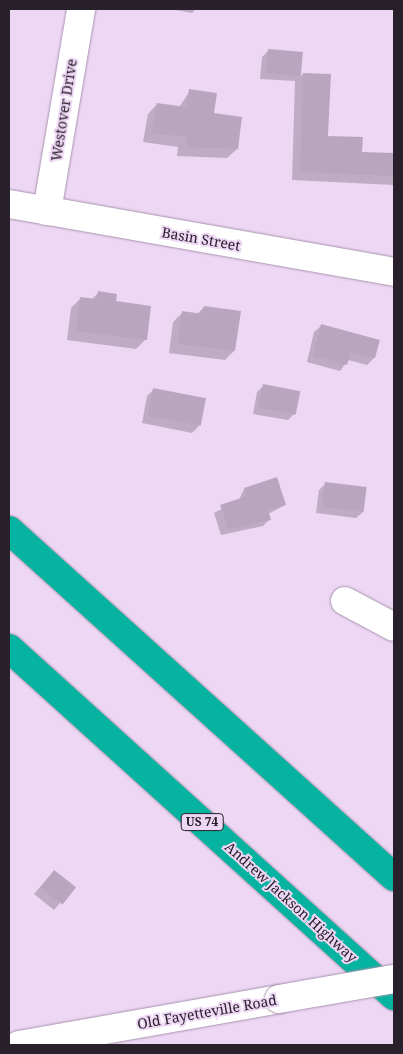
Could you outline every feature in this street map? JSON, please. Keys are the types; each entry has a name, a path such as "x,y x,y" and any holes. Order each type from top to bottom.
{"highway":[{"path":"9,530 394,877"},
{"name":"Andrew Jackson Highway","path":"9,648 394,996"}],"street":[{"name":"Westover Drive","path":"47,211 81,9"},
{"name":"Basin Street","path":"9,204 394,272"},
{"path":"346,601 394,627"},
{"name":"Old Fayetteville Road","path":"20,1045 394,978"}],"building":[{"path":"268,49 303,52 301,76 266,73"},
{"path":"303,73 331,74 328,136 363,137 362,152 394,153 394,176 300,172"},
{"path":"189,89 217,93 214,113 242,117 238,149 186,147 187,137 152,133 157,103 186,107"},
{"path":"98,291 117,294 116,301 151,306 147,340 76,331 80,297 97,299"},
{"path":"204,306 241,311 235,351 178,344 182,311 203,314"},
{"path":"321,324 380,340 375,358 351,352 347,365 313,356"},
{"path":"263,384 300,391 296,415 258,408"},
{"path":"153,388 206,398 201,426 148,415"},
{"path":"277,477 286,505 268,510 271,520 228,529 220,505 247,496 244,488"},
{"path":"325,482 367,487 364,512 322,507"},
{"path":"54,870 76,887 63,905 40,887"}]}
